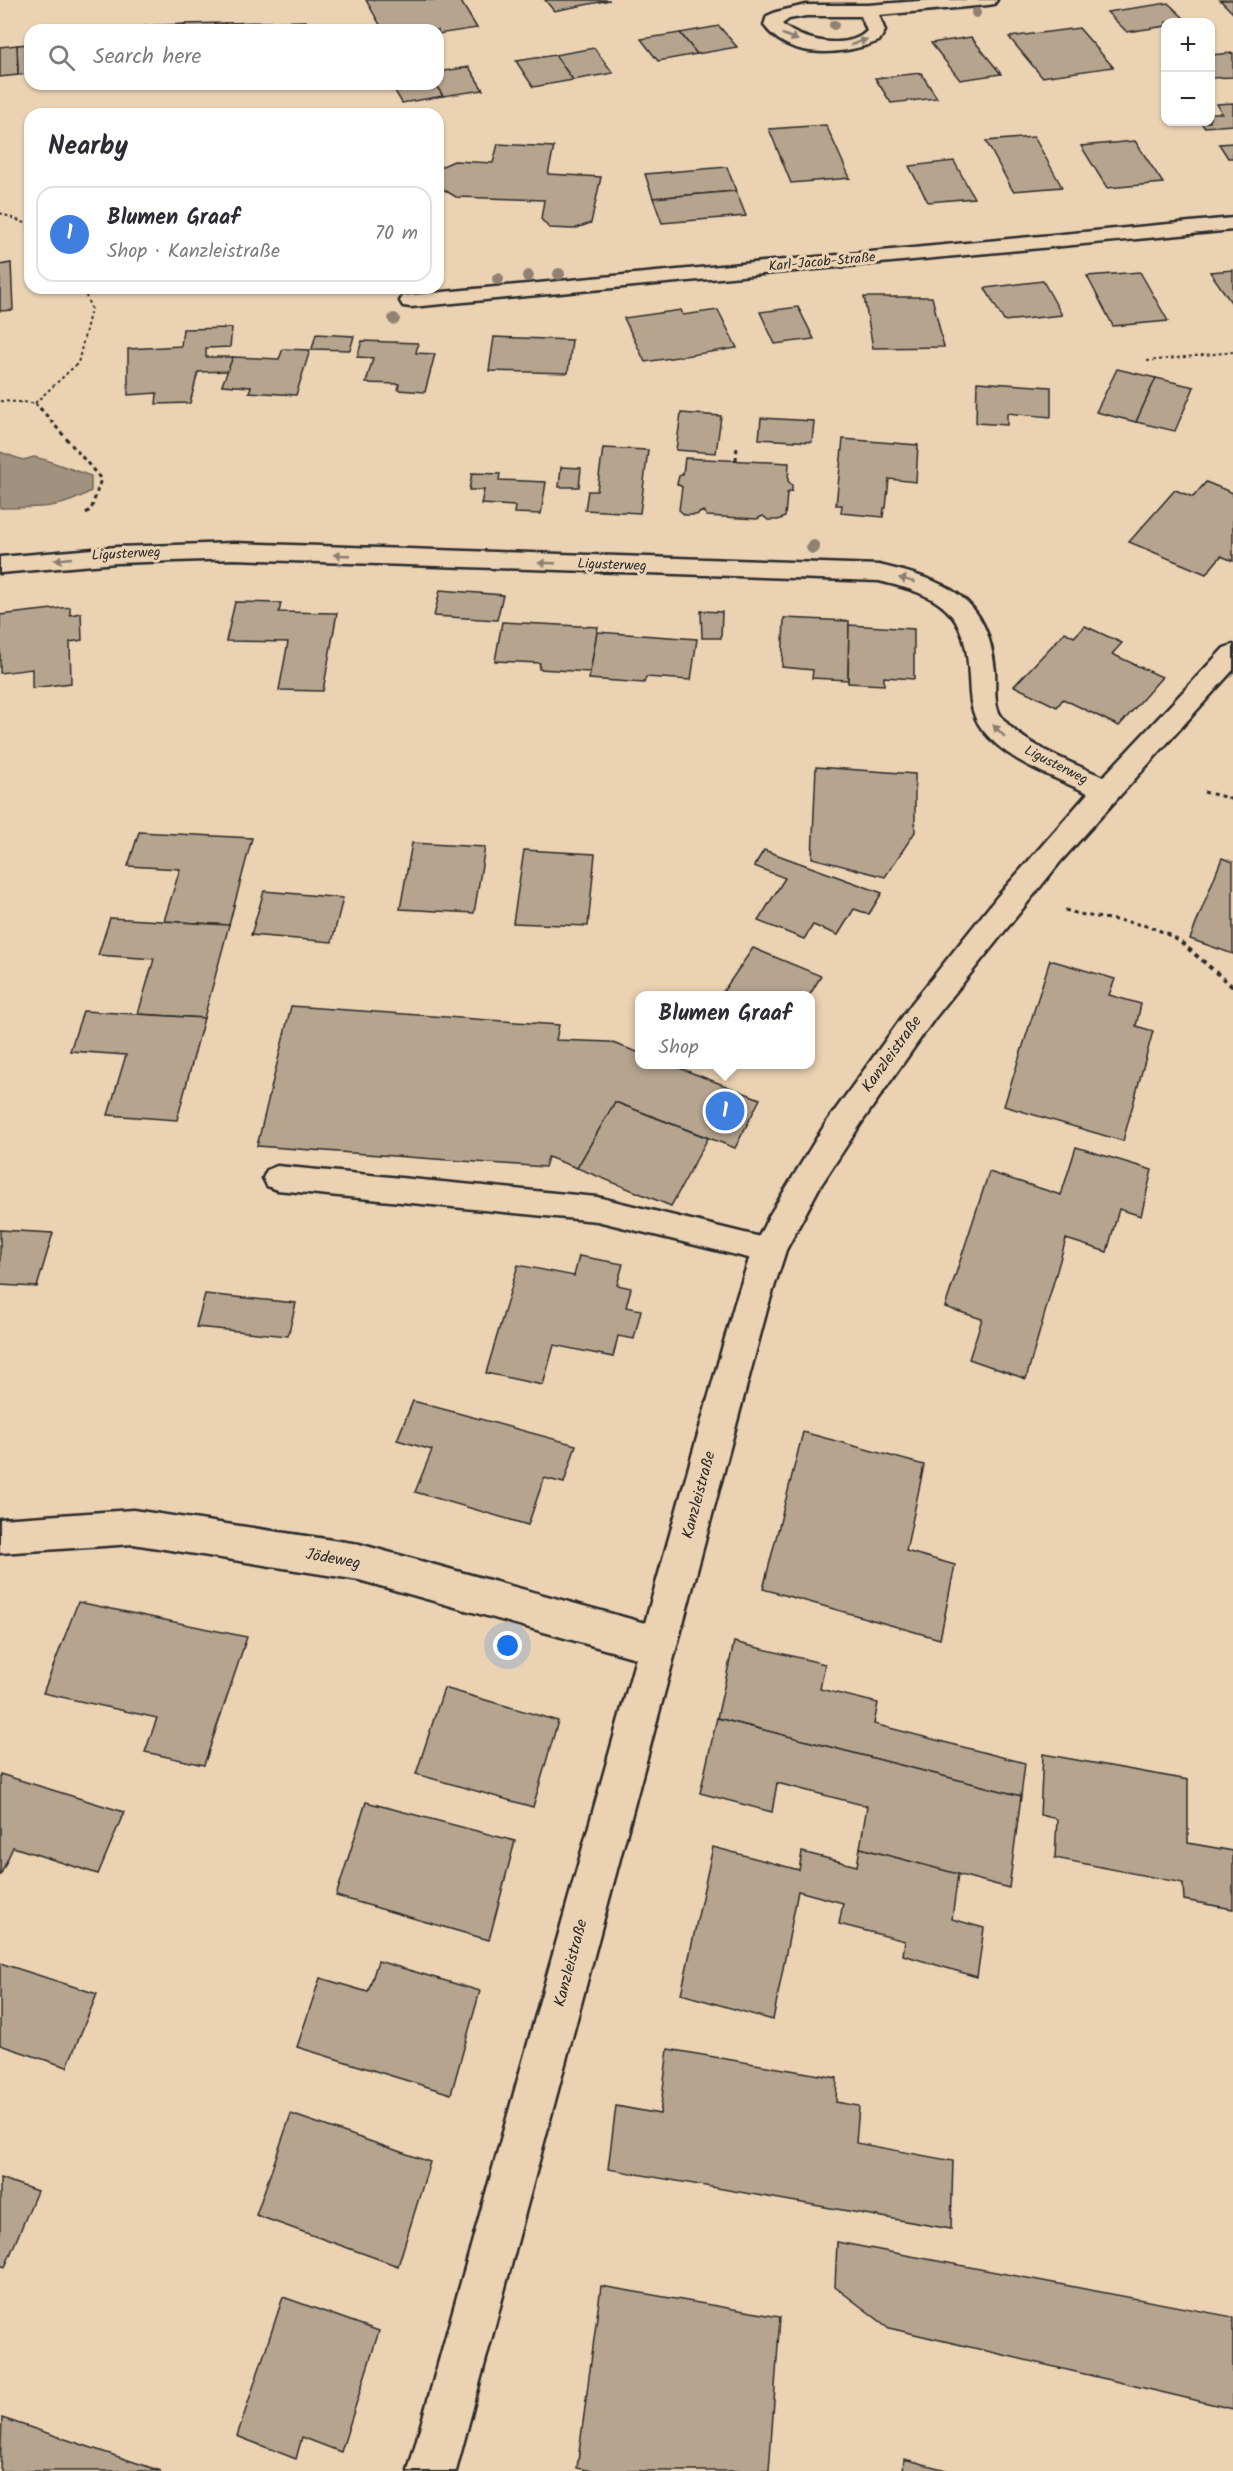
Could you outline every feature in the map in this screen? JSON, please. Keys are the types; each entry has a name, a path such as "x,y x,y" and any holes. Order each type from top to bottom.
{"street":[{"path":"868,10 876,32 873,37 840,47 815,46 784,35 773,26 772,20 780,15 796,12 868,10 988,0"},
{"name":"Karl-Jacob-Straße","path":"411,301 1233,224"},
{"name":"Ligusterweg","path":"0,565 166,552 234,551 879,573 927,585 956,603 970,619 977,635 981,660 983,705 989,720 1012,742 1105,790"},
{"name":"Kanzleistraße","path":"432,2471 657,1645 751,1306 769,1251 810,1174 910,1028 1001,909 1105,790 1233,654"},
{"name":"Jödeweg","path":"0,1536 133,1527 358,1563 657,1645"}],"lane":[{"path":"277,1178 597,1209 769,1251"}],"path":[{"path":"0,213 24,223"},
{"path":"35,403 78,363 91,309 85,294"},
{"path":"1147,361 1233,352"},
{"path":"0,400 35,403 101,478 90,510 77,519"},
{"path":"736,460 737,446"},
{"path":"1204,792 1233,799"},
{"path":"1065,910 1108,921 1143,924 1167,933 1233,987"}],"shaded area":[{"path":"0,452 23,460 34,457 46,460 91,476 91,491 68,502 47,507 0,508"}],"building":[{"path":"366,0 460,0 477,28 444,33 444,24 380,24"},
{"path":"545,0 610,0 554,11"},
{"path":"1220,0 1233,0 1233,13"},
{"path":"1168,3 1184,18 1161,18 1161,27 1127,32 1107,12"},
{"path":"306,21 306,24 266,24 266,22"},
{"path":"266,22 266,24 225,23"},
{"path":"719,26 737,47 697,54 680,33"},
{"path":"1079,28 1113,67 1042,77 1009,37"},
{"path":"680,33 697,54 658,61 641,39"},
{"path":"971,37 1001,74 960,80 931,43"},
{"path":"24,44 24,74 18,75 17,45"},
{"path":"17,45 18,75 0,77 0,47"},
{"path":"594,48 613,73 573,80 555,55"},
{"path":"1233,53 1233,77 1215,78 1215,55"},
{"path":"555,55 573,80 533,87 516,61"},
{"path":"469,67 483,90 443,96 439,90 444,90 444,71"},
{"path":"921,73 937,98 891,103 875,78"},
{"path":"394,90 439,90 443,96 402,103"},
{"path":"1233,103 1233,125 1204,127 1215,126 1215,113 1222,113 1217,104"},
{"path":"826,125 850,178 791,183 769,129"},
{"path":"1034,137 1062,187 1013,191 986,141"},
{"path":"1135,141 1163,183 1107,188 1081,146"},
{"path":"1233,143 1233,158 1228,158 1219,144"},
{"path":"498,144 554,147 548,174 601,177 591,223 574,229 549,228 541,219 544,200 456,197 444,190 444,165 454,161 493,163"},
{"path":"954,161 974,198 928,202 909,166"},
{"path":"727,167 736,191 653,198 645,174"},
{"path":"736,191 746,216 662,223 653,198"},
{"path":"11,263 13,310 0,311 0,265"},
{"path":"1233,270 1233,305 1210,272"},
{"path":"1140,272 1168,321 1113,326 1087,276"},
{"path":"1043,281 1062,315 1004,321 985,288"},
{"path":"864,297 932,297 944,347 873,348"},
{"path":"798,307 814,339 775,344 760,312"},
{"path":"681,310 683,315 718,310 737,348 645,362 624,318"},
{"path":"232,328 230,347 206,348 206,357 233,357 228,371 198,372 190,403 156,404 157,393 128,395 128,349 181,346 183,329"},
{"path":"316,334 354,336 350,350 312,349"},
{"path":"494,337 572,340 568,373 489,371"},
{"path":"362,341 418,343 416,353 435,354 425,392 398,390 399,384 366,383 373,358 357,357"},
{"path":"283,349 310,350 296,395 249,392 251,387 222,385 233,357 279,359"},
{"path":"1117,369 1156,378 1136,422 1096,412"},
{"path":"1156,378 1194,387 1175,431 1136,422"},
{"path":"977,382 1051,387 1051,417 1007,413 1007,425 976,423"},
{"path":"681,413 721,416 716,453 676,450"},
{"path":"761,418 814,421 812,442 759,439"},
{"path":"843,439 918,445 916,482 889,479 883,517 841,513 842,505 836,505"},
{"path":"603,448 648,450 640,513 585,510 588,491 597,491"},
{"path":"685,458 789,463 788,481 792,485 792,491 787,493 785,517 768,520 763,516 757,519 707,516 703,511 696,515 685,515 679,510 682,487 677,484 679,476 683,474"},
{"path":"561,467 581,468 579,487 559,487"},
{"path":"472,473 500,474 499,480 546,482 541,514 514,513 515,506 481,504 484,490 469,490"},
{"path":"1206,482 1233,493 1233,561 1221,556 1206,574 1129,542 1175,490 1193,497"},
{"path":"440,590 503,595 497,620 434,616"},
{"path":"235,602 281,603 279,612 337,613 323,691 279,690 288,642 226,641"},
{"path":"70,607 70,615 81,613 82,640 70,642 71,683 32,688 32,669 0,673 0,615"},
{"path":"701,611 722,612 721,638 702,638"},
{"path":"784,618 849,621 848,680 812,678 813,670 782,667"},
{"path":"502,622 598,627 590,672 539,669 540,663 495,661"},
{"path":"849,625 914,629 914,679 884,677 884,685 848,683"},
{"path":"1085,626 1122,643 1112,654 1162,677 1119,726 1063,699 1057,707 1014,686 1065,632 1074,637"},
{"path":"597,632 697,639 691,680 646,677 644,683 589,679"},
{"path":"816,767 915,774 915,832 885,877 812,858"},
{"path":"139,832 252,838 229,925 164,921 180,869 128,866"},
{"path":"412,843 485,847 474,913 400,909"},
{"path":"524,850 595,854 588,926 513,923"},
{"path":"764,850 882,893 869,914 854,909 838,935 813,925 804,939 758,921 785,878 754,866"},
{"path":"1222,858 1233,862 1233,954 1190,939"},
{"path":"264,891 343,898 332,942 251,935"},
{"path":"110,918 229,925 204,1018 138,1014 154,959 98,955"},
{"path":"753,948 821,976 812,991 723,991"},
{"path":"1050,960 1115,979 1109,995 1141,1004 1136,1026 1153,1031 1123,1141 1004,1106"},
{"path":"291,1006 559,1025 556,1040 610,1042 635,1051 635,1069 682,1069 760,1099 735,1148 615,1102 577,1168 548,1157 545,1167 257,1146"},
{"path":"83,1011 204,1018 177,1120 108,1115 126,1055 70,1051"},
{"path":"615,1102 708,1138 671,1206 577,1168"},
{"path":"1076,1147 1152,1170 1141,1216 1119,1209 1107,1252 1066,1239 1026,1379 969,1359 982,1319 945,1307 989,1172 1061,1195"},
{"path":"0,1230 53,1233 37,1287 0,1285"},
{"path":"579,1256 623,1264 617,1285 631,1288 626,1307 641,1310 634,1339 618,1336 613,1357 554,1345 543,1385 486,1373 518,1265 574,1276"},
{"path":"205,1294 296,1303 288,1336 196,1327"},
{"path":"413,1401 576,1445 564,1483 544,1478 528,1525 415,1492 432,1450 397,1440"},
{"path":"803,1432 924,1465 906,1551 955,1565 940,1639 763,1589"},
{"path":"78,1602 247,1637 204,1765 145,1752 157,1718 43,1693"},
{"path":"734,1642 825,1664 820,1689 878,1703 874,1724 1025,1763 1021,1796 717,1718"},
{"path":"444,1688 558,1721 533,1807 416,1774"},
{"path":"717,1718 1021,1796 1009,1888 860,1848 867,1806 777,1783 772,1812 700,1793"},
{"path":"1043,1754 1188,1780 1188,1843 1233,1851 1233,1909 1184,1900 1183,1883 1055,1858 1057,1819 1040,1815"},
{"path":"0,1774 124,1812 98,1874 13,1847 0,1876"},
{"path":"366,1802 515,1841 489,1940 336,1896"},
{"path":"713,1847 799,1870 802,1852 857,1866 860,1848 958,1874 952,1919 984,1928 977,1977 903,1955 905,1941 839,1924 843,1903 798,1891 773,2020 681,1994"},
{"path":"378,1961 480,1991 451,2094 297,2047 320,1978 368,1992"},
{"path":"0,1963 97,1994 67,2067 0,2045"},
{"path":"668,2049 837,2078 836,2102 859,2106 856,2143 953,2161 951,2229 608,2169 616,2106 660,2114"},
{"path":"291,2114 430,2162 398,2266 256,2215"},
{"path":"0,2178 37,2191 5,2267 0,2265"},
{"path":"837,2242 1233,2317 1233,2409 889,2328 835,2287"},
{"path":"601,2286 780,2317 769,2471 593,2471 577,2468"},
{"path":"283,2297 379,2331 341,2452 302,2437 296,2459 237,2436"},
{"path":"2,2418 161,2471 0,2471"},
{"path":"904,2459 950,2471 903,2471"}],"place":[{"name":"Blumen Graaf","path":"725,1111"}]}
